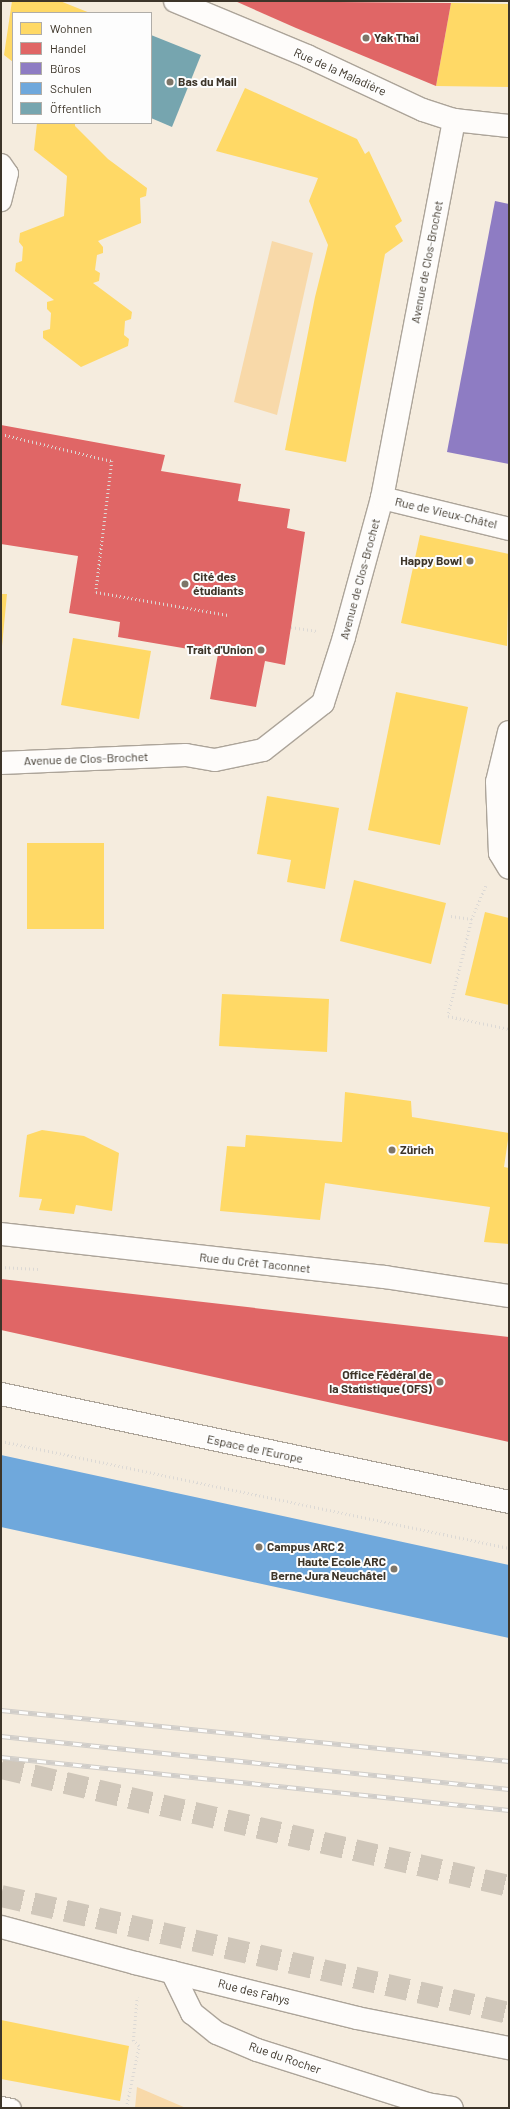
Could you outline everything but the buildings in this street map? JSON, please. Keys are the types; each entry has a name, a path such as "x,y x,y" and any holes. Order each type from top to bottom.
{"street":[{"name":"Rue de la Maladière","path":"176,1 307,56 423,110 454,120 509,126"},
{"name":"Avenue de Clos-Brochet","path":"1,763 186,755 215,760 263,750 323,703 344,637 382,498 454,120"},
{"name":"Rue de Vieux-Châtel","path":"382,498 509,528"},
{"path":"504,860 497,782 509,732"},
{"name":"Rue du Crêt Taconnet","path":"1,1234 385,1277 509,1296"},
{"name":"Espace de l'Europe","path":"1,1394 509,1502"},
{"name":"Rue des Fahys","path":"1,1927 172,1972 357,2018 509,2048"},
{"name":"Rue du Rocher","path":"172,1972 192,2013 217,2033 257,2050 430,2106 452,2108"}],"lane":[{"path":"1,163 8,172 1,201"},
{"path":"1,2106 12,2108"}],"path":[{"path":"1,434 112,461 96,592 228,616"},
{"path":"504,860 472,918 448,1016 509,1029"},
{"path":"451,916 472,918"},
{"path":"1,1441 509,1548"},
{"path":"126,2108 140,2046 133,2041 137,1997"}],"shaded area":[{"path":"272,241 313,253 277,415 234,402"},
{"path":"137,2087 186,2108 135,2108"}],"tunnel":[{"path":"1,1768 509,1886"},
{"path":"1,1896 509,2013"}],"railway":[{"path":"1,1710 509,1761"},
{"path":"1,1736 509,1789"},
{"path":"1,1757 509,1810"}],"place":[{"name":"Yak Thai","path":"366,38"},
{"name":"Bas du Mail","path":"170,82"},
{"name":"Happy Bowl","path":"470,561"},
{"name":"Cité des étudiants","path":"185,584"},
{"name":"Trait d'Union","path":"261,650"},
{"name":"Zürich","path":"392,1150"},
{"name":"Office Fédéral de la Statistique (OFS)","path":"440,1382"},
{"name":"Campus ARC 2","path":"259,1547"},
{"name":"Haute Ecole ARC Berne Jura Neuchâtel","path":"394,1569"}]}
